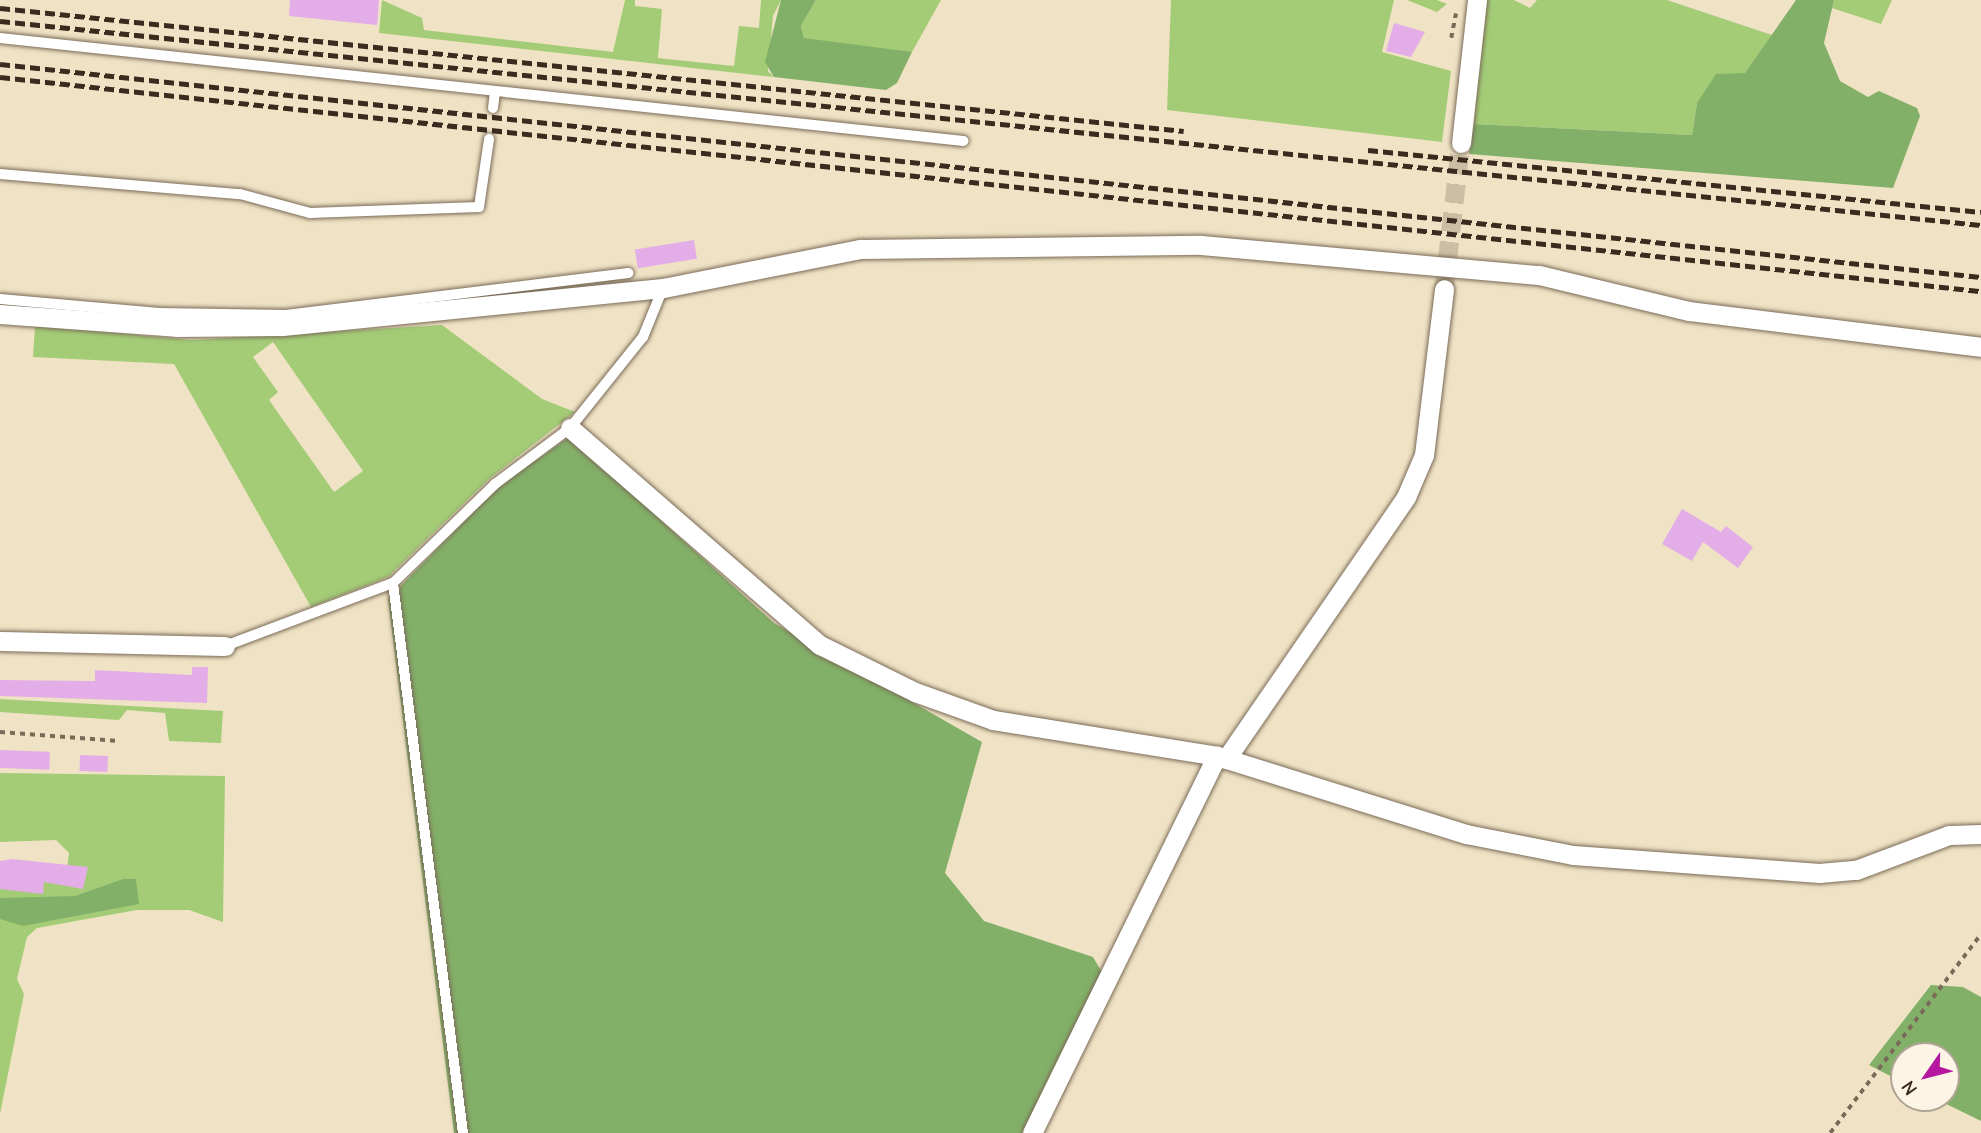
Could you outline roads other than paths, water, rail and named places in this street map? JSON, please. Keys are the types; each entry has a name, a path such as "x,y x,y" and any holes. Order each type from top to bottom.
{"street":[{"path":"1461,143 1477,0"},
{"path":"0,314 176,327 282,326 663,288 860,249 1286,248 1539,275 1689,311 1981,347"},
{"path":"1032,1133 1221,757 1406,497 1424,455 1444,289"},
{"path":"569,428 784,620 855,663 993,720 1221,757 1465,834 1573,855 1794,875 1856,870 1949,835 1981,834"},
{"path":"0,641 225,646"}],"lane":[{"path":"0,38 964,141"},
{"path":"493,108 495,92"},
{"path":"0,174 240,194 310,213 480,207 489,139"},
{"path":"0,299 159,313 286,315 628,273"},
{"path":"225,646 393,583 495,484 569,428 643,337 663,288"},
{"path":"393,583 463,1133"}],"tunnel":[{"path":"1444,289 1461,143"}],"railway":[{"path":"0,8 1184,131"},
{"path":"0,21 1981,225"},
{"path":"0,64 1981,277"},
{"path":"0,77 1981,291"},
{"path":"1368,150 1981,212"}]}
